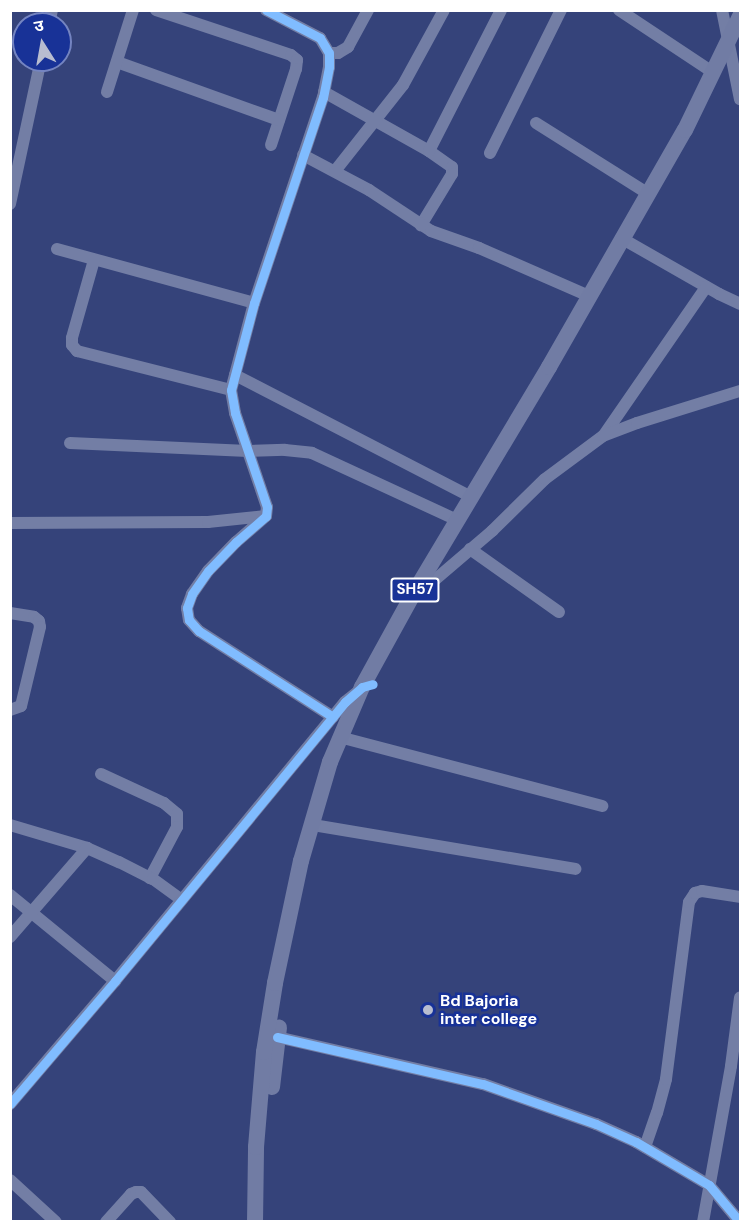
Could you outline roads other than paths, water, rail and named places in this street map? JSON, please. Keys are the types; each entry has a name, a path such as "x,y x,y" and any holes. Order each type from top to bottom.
{"main road":[{"name":"SH57","path":"264,1221 266,1147 277,1037 300,906 324,801 367,686 430,584 626,241 734,46 741,16"},
{"name":"SH57","path":"255,1221 256,1147 264,1052 275,982 317,799 330,762 367,686 457,520 554,367 589,296 626,241 646,193 714,73 734,46"}],"street":[{"path":"107,92 133,10"},
{"path":"156,10 291,55 297,60 270,145"},
{"path":"266,10 283,14 320,38 329,53 329,67 324,92 254,303 231,390 232,402 267,507 266,516 236,542 203,579 189,601 189,620 199,632 333,717"},
{"path":"329,53 338,53 348,47 368,10"},
{"path":"335,171 403,85 444,10"},
{"path":"429,150 501,10"},
{"path":"490,153 561,10"},
{"path":"619,10 714,73"},
{"path":"722,10 734,46 741,99"},
{"path":"117,62 279,120"},
{"path":"10,204 38,72"},
{"path":"324,92 376,119 447,162 452,174 421,225"},
{"path":"536,123 646,193"},
{"path":"303,155 369,189 421,225 589,296"},
{"path":"626,241 706,287 741,303"},
{"path":"57,249 254,303"},
{"path":"94,260 72,338 72,345 77,351 231,390"},
{"path":"603,436 706,287"},
{"path":"235,375 471,497"},
{"path":"430,584 545,479 603,436 637,423 741,392"},
{"path":"70,443 248,451 285,450 312,453 457,520"},
{"path":"10,523 208,522 266,516"},
{"path":"471,549 559,612"},
{"path":"10,613 34,617 39,621 40,627 21,706 10,710"},
{"path":"10,1104 116,981 181,899 333,717 367,686"},
{"path":"347,740 602,806"},
{"path":"101,774 164,803 177,814 177,827 150,878"},
{"path":"10,825 87,848 150,878 181,899"},
{"path":"319,826 575,869"},
{"path":"10,937 87,848"},
{"path":"645,1147 666,1079 689,902 695,893 702,891 741,897"},
{"path":"10,895 116,981"},
{"path":"703,1221 741,998"},
{"path":"277,1037 483,1084 596,1124 645,1147 709,1185 740,1221"},
{"path":"10,1180 56,1221"},
{"path":"106,1221 136,1192 141,1192 170,1221"}],"place":[{"name":"Bd Bajoria inter college","path":"428,1010"}]}
